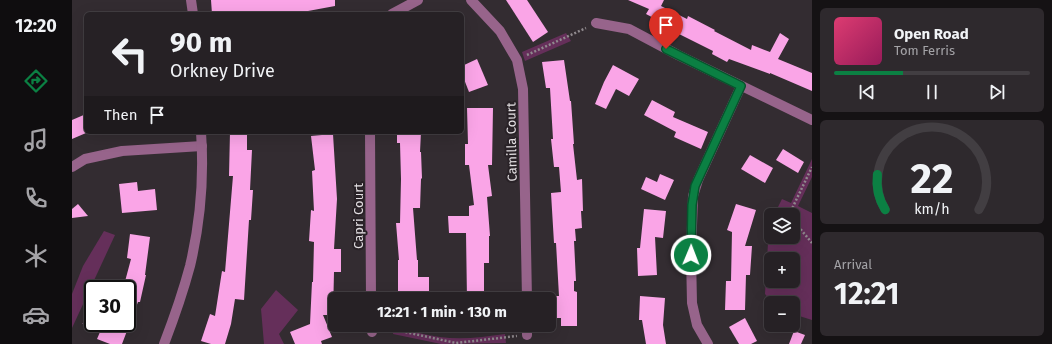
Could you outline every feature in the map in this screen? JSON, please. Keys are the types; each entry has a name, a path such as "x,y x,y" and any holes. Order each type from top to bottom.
{"street":[{"path":"191,0 193,12"},
{"path":"396,12 418,0"},
{"name":"Camilla Court","path":"472,0 500,31 517,60 523,89 527,292"},
{"path":"596,23 629,29 812,120"},
{"path":"708,344 697,325 692,303 691,255 693,196 698,180 741,86"},
{"path":"164,344 178,306 190,265 199,213 201,134"},
{"name":"Capri Court","path":"370,134 371,292"},
{"path":"72,167 85,159 122,151 202,146"}],"path":[{"path":"517,60 596,23"},
{"path":"792,208 812,167"},
{"path":"800,228 812,243"},
{"path":"398,332 456,343 516,332"}],"shaded area":[{"path":"566,33 571,41 525,61 522,52"},
{"path":"812,159 812,177 798,206 812,213 812,320 800,316 800,296 767,296 765,294 765,288 800,288 800,252 767,252 768,244 800,244 800,208 778,208 782,199 791,203"},
{"path":"104,231 115,235 94,280 84,280 84,302 72,328 72,294 83,266"},
{"path":"276,290 298,310 279,334 284,344 264,344 261,309"},
{"path":"393,332 415,332 448,338 472,338 505,334 506,343 441,344 393,334"}],"building":[{"path":"211,0 335,0 335,6 308,12 212,12"},
{"path":"506,0 527,0 548,32 533,42"},
{"path":"628,0 664,0 661,6 687,19 688,16 751,50 752,45 770,52 780,33 789,39 778,59 812,73 812,91 770,73 729,59 727,62 712,54 713,51 679,34 680,32 646,14 649,9"},
{"path":"477,59 488,85 469,92 464,79 464,65"},
{"path":"564,60 571,101 573,144 577,180 582,179 582,228 575,229 576,241 574,241 576,281 574,281 574,291 577,292 577,326 561,326 561,318 556,318 556,296 559,296 551,193 561,192 559,167 554,167 551,139 553,139 550,88 546,88 542,62"},
{"path":"613,65 639,79 629,96 616,89 606,109 595,104"},
{"path":"652,100 675,112 673,117 708,132 701,149 674,137 676,132 644,115"},
{"path":"467,108 493,108 492,165 488,165 492,196 487,197 490,236 489,263 484,263 484,292 467,292 466,233 449,233 448,216 469,216 469,206 474,205 469,165 465,165 465,144 468,144"},
{"path":"84,115 84,134 72,139 72,120"},
{"path":"230,134 247,134 247,150 252,150 250,190 253,190 251,220 249,220 244,300 235,299 231,324 225,344 211,344 201,341 210,314 215,316 222,271 225,272 233,176 229,176"},
{"path":"333,134 337,199 334,249 341,249 341,272 334,272 334,292 328,292 328,315 323,315 328,327 328,332 330,332 332,337 321,341 322,344 295,344 290,332 310,324 314,242 309,241 311,210 314,211 312,171 315,170 311,136"},
{"path":"397,134 421,134 420,152 422,178 420,208 413,208 418,260 418,277 429,277 429,292 398,292 399,260 396,223 400,223 400,143 397,143"},
{"path":"783,149 804,162 798,173 776,160"},
{"path":"750,155 773,168 765,183 741,169"},
{"path":"660,174 674,180 665,200 641,189 646,177 657,182"},
{"path":"137,182 138,191 155,189 157,210 122,213 119,184"},
{"path":"78,204 88,216 72,218 72,209"},
{"path":"736,204 756,210 745,246 752,246 750,275 746,275 745,310 725,310 726,281 731,281 732,232 727,230"},
{"path":"644,209 666,211 663,238 655,237 657,275 638,276 637,248 640,248"},
{"path":"130,234 150,237 146,275 140,302 138,302 136,307 136,280 125,280 131,259 127,258"},
{"path":"640,296 665,298 663,325 666,344 646,344 642,320 639,320"},
{"path":"745,318 757,341 751,344 739,344 729,327"},
{"path":"100,332 127,332 122,344 110,344 97,339"},
{"path":"794,332 805,335 801,344 789,344"}],"route":[{"path":"666,49 741,86 695,186 692,205 691,255"}]}
